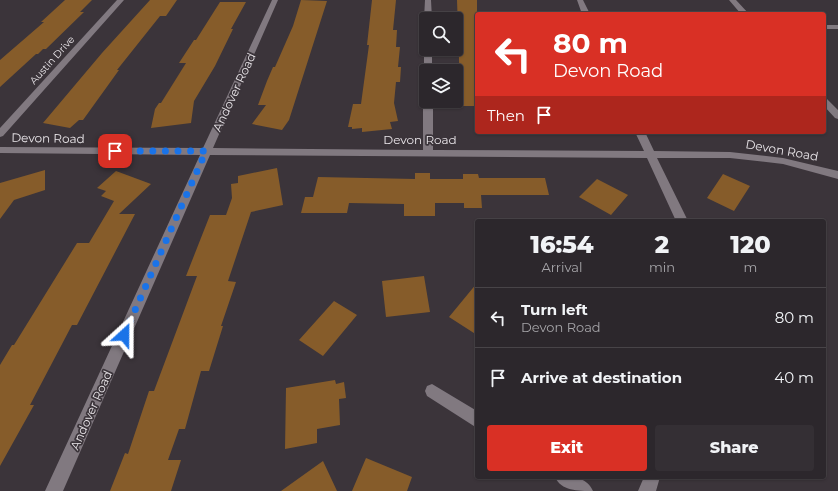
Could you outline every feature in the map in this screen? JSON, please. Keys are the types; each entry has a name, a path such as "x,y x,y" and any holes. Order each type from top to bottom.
{"street":[{"name":"Austin Drive","path":"0,134 121,0"},
{"name":"Andover Road","path":"54,491 275,0"},
{"path":"428,0 428,12"},
{"path":"580,0 585,12"},
{"path":"732,0 743,12"},
{"path":"826,27 838,27"},
{"path":"826,103 837,113"},
{"path":"428,108 428,152"},
{"path":"641,134 681,219"},
{"name":"Devon Road","path":"0,150 649,153 730,155 763,158 810,167 838,176"},
{"path":"432,391 475,419"},
{"path":"566,479 584,491"},
{"path":"647,491 651,479"}],"building":[{"path":"65,0 92,0 80,12 84,12 46,49 43,49 36,54 0,87 0,60 44,22 41,22"},
{"path":"150,0 177,0 166,16 160,16 117,70 119,70 83,120 79,120 70,128 43,123 102,53"},
{"path":"301,0 327,1 289,120 282,130 252,124 266,105 258,105 273,67 275,67 293,26"},
{"path":"372,0 396,0 393,30 397,30 396,47 400,47 398,67 401,67 400,82 396,82 394,103 398,121 390,122 392,129 362,132 362,128 352,129 352,127 348,127 353,104 361,104 369,45 367,45"},
{"path":"457,0 477,0 477,12 475,12 475,106 463,106 463,64 459,64 459,56 463,56 463,12 457,12"},
{"path":"220,2 246,2 231,29 233,29 215,66 194,101 191,123 151,128 155,109 159,103 161,103 186,63 179,63 194,40 196,40"},
{"path":"277,168 283,205 251,212 228,281 236,282 221,326 223,326 209,371 201,371 185,429 179,429 168,460 181,460 171,491 110,491 125,453 128,454 149,391 154,391 197,276 186,276 210,215 226,215 232,198 231,184 238,183 238,176"},
{"path":"45,170 45,190 14,200 0,219 0,183"},
{"path":"116,171 151,184 119,214 135,214 77,325 72,325 30,405 34,405 0,466 0,365 77,243 89,243 114,201 101,196 106,191 97,188"},
{"path":"415,173 430,173 430,179 463,179 463,174 478,174 479,178 545,178 549,195 481,195 482,208 464,208 464,203 435,203 435,216 404,216 404,204 349,203 347,213 301,213 305,197 313,197 318,177 415,179"},
{"path":"723,174 750,186 734,211 707,198"},
{"path":"597,179 628,195 611,215 579,197"},
{"path":"424,276 430,312 386,317 382,281"},
{"path":"475,285 475,334 449,317"},
{"path":"334,301 357,315 323,356 299,340"},
{"path":"335,380 336,384 344,382 346,398 339,399 340,425 317,429 317,443 285,449 286,388"},
{"path":"366,458 412,477 407,491 352,491"},
{"path":"323,461 337,491 281,491"}],"route":[{"path":"115,151 206,151 124,335"}]}
